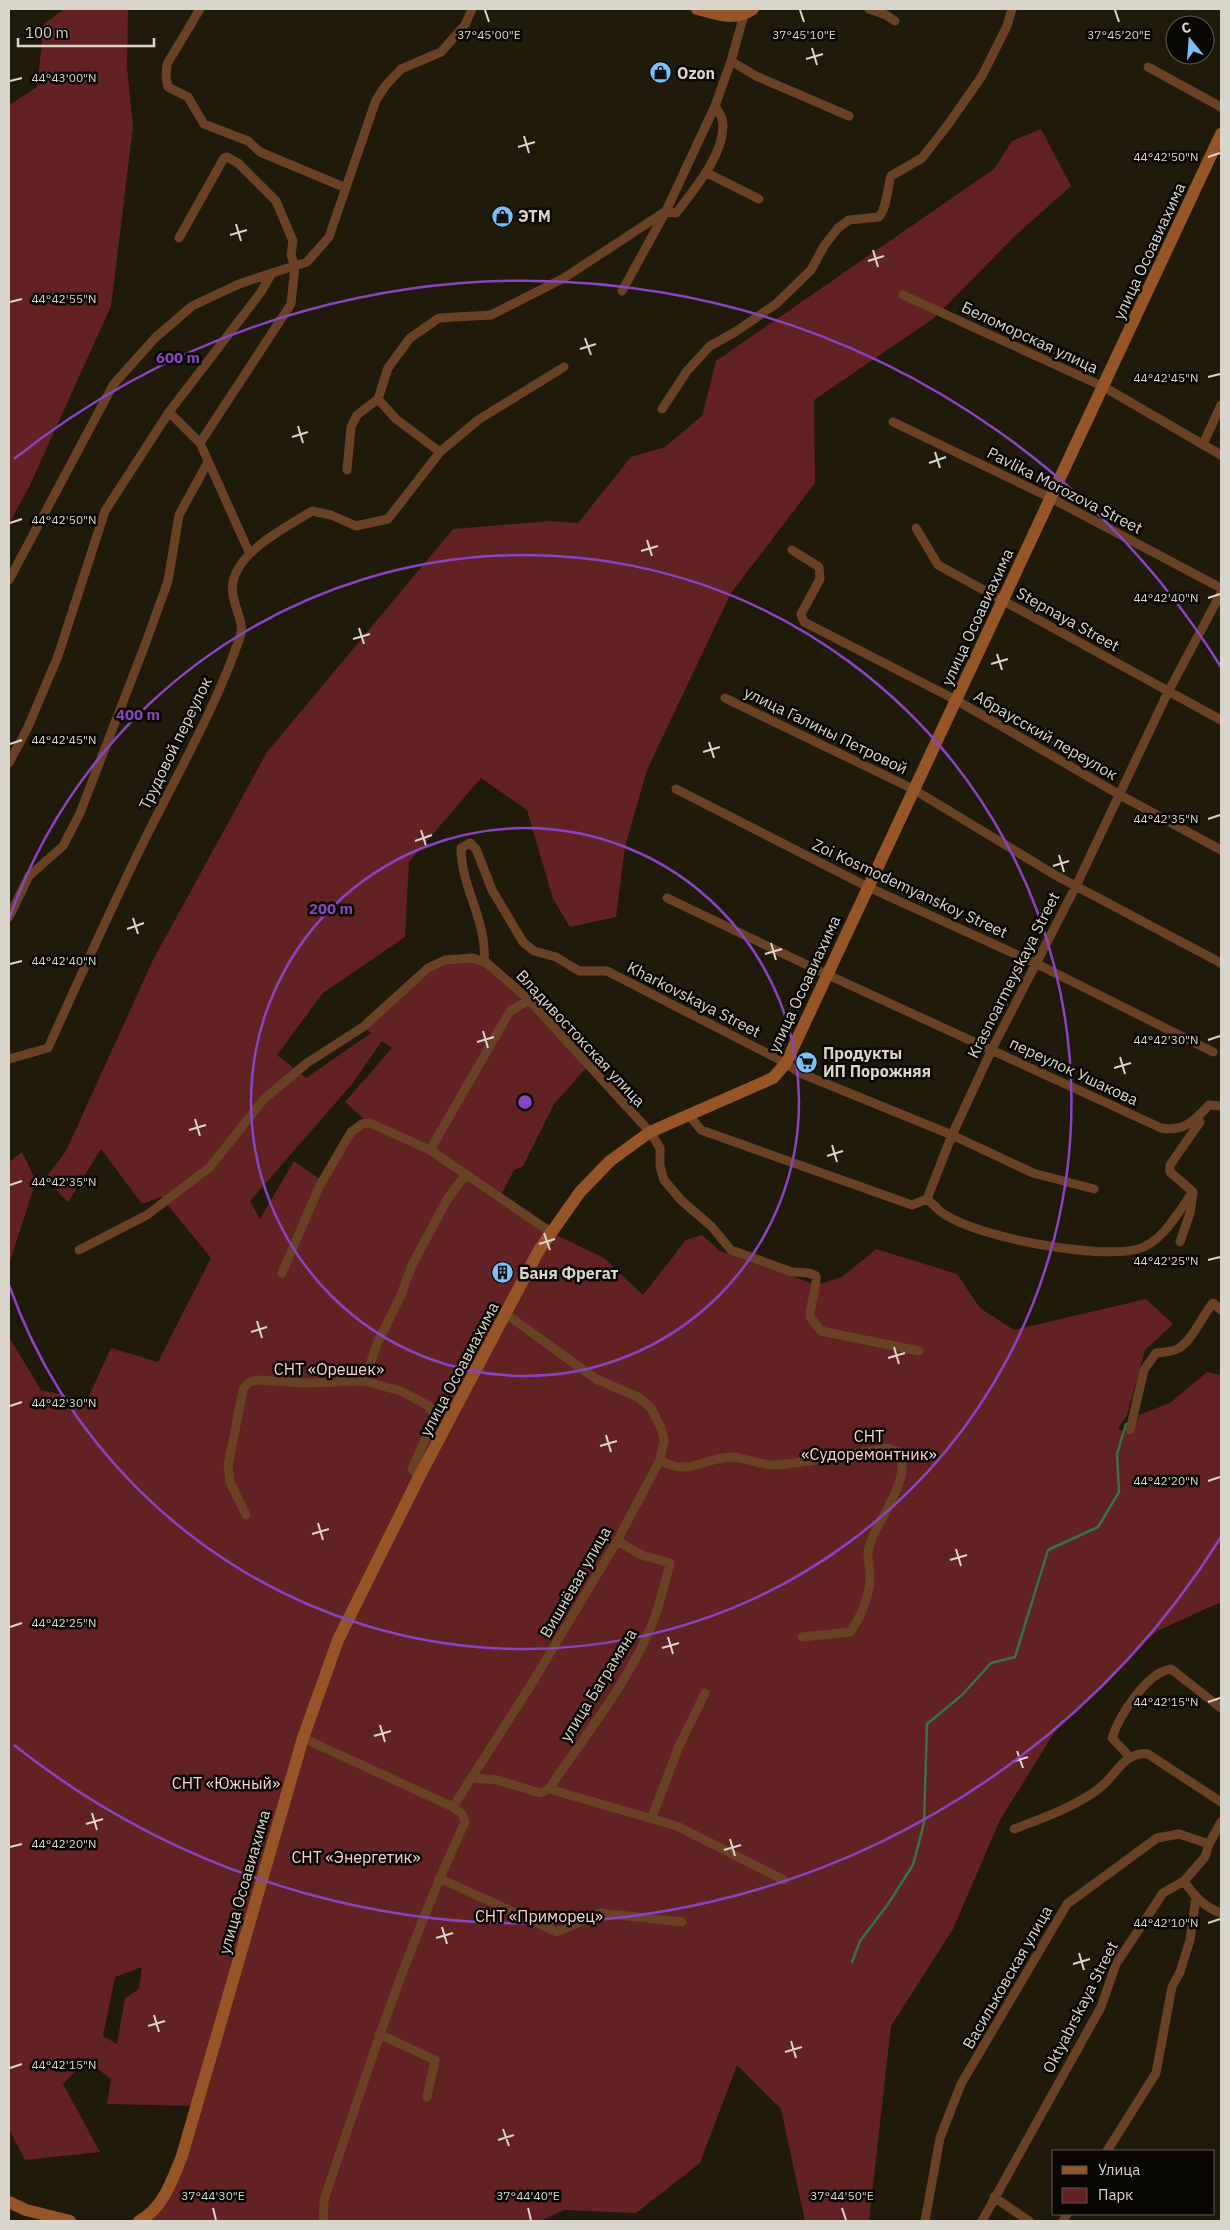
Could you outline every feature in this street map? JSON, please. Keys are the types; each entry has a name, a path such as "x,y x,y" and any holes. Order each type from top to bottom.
{"street":[{"path":"200,9 167,64 166,77 168,87 188,97 204,124 248,141 260,152 346,188"},
{"path":"9,580 113,385 155,338 192,306 239,284 307,262 329,237 376,100 386,85 402,69 441,52 465,25 472,9"},
{"path":"697,9 735,18 748,12"},
{"path":"869,9 886,15 895,21"},
{"path":"662,409 687,371 710,346 736,332 776,304 811,270 824,246 838,228 849,220 879,217 885,210 886,194 891,176 922,158 946,126 982,76 1007,26 1012,9"},
{"path":"622,291 666,210 715,106 748,12"},
{"path":"731,61 756,76 849,116"},
{"path":"1148,66 1221,106"},
{"path":"666,210 676,213 707,173 723,131 722,118 715,106"},
{"name":"улица Осоавиахима","path":"139,2221 156,2210 170,2186 182,2156 303,1738 338,1640 419,1477 540,1250 580,1192 610,1161 650,1132 773,1078 786,1063 826,974 1104,387 1221,134"},
{"path":"179,238 224,158 227,157 238,163 276,201 293,240 291,255 295,266 290,304 200,444"},
{"path":"707,173 758,199"},
{"path":"347,470 351,427 357,415 378,399 388,368 410,338 439,318 491,316 564,278 666,210"},
{"path":"9,763 28,727 58,656 105,512 169,412 261,292 272,274"},
{"name":"Беломорская улица","path":"903,295 1104,387 1221,455"},
{"path":"378,399 396,419 440,452 478,420 564,367"},
{"path":"1202,444 1221,405"},
{"path":"169,412 200,444 250,552"},
{"name":"Pavlika Morozova Street","path":"893,422 1051,498 1221,588"},
{"name":"Трудовой переулок","path":"9,1059 48,1048 132,865 204,726 242,635 238,612 231,591 235,574 250,552 312,510 331,515 356,526 388,519 440,452"},
{"path":"9,918 29,876 63,846 80,813 168,581 179,515 208,462"},
{"name":"Stepnaya Street","path":"916,528 938,565 1221,720"},
{"name":"Абраусский переулок","path":"792,550 820,567 820,578 801,614 804,622 956,700 1221,850"},
{"name":"Krasnoarmeyskaya Street","path":"927,1198 952,1135 992,1049 1076,886 1168,692 1221,593"},
{"name":"улица Галины Петровой","path":"725,698 914,789 1055,875 1221,963"},
{"name":"Zoi Kosmodemyanskoy Street","path":"676,789 868,887 1035,963 1213,1052"},
{"name":"Kharkovskaya Street","path":"484,962 485,953 481,922 461,862 461,848 470,843 476,849 492,890 523,942 534,951 556,958 579,971 607,971 786,1063 800,1073 952,1135 1033,1173 1094,1189"},
{"name":"переулок Ушакова","path":"667,898 826,974 1161,1128 1174,1130 1197,1117 1208,1105 1221,1106"},
{"path":"79,1250 147,1215 210,1167 264,1099 307,1063 363,1027 428,968 445,960 473,958 484,962"},
{"name":"Владивостокская улица","path":"484,962 529,1000 650,1132 660,1148 660,1166 664,1180 680,1200 712,1227 731,1250 747,1254 792,1272 816,1276 817,1285 810,1304 810,1317 821,1331 919,1351"},
{"path":"430,1150 510,1011 529,1000"},
{"path":"689,1115 701,1130 912,1205 927,1198 945,1215 974,1227 1028,1244 1092,1251 1138,1249 1158,1238 1193,1192"},
{"path":"1193,1192 1170,1172 1170,1165 1200,1122 1197,1117"},
{"path":"282,1273 320,1185 351,1132 362,1124 370,1123 430,1150 552,1233"},
{"path":"364,1381 378,1342 401,1295 412,1265 448,1198 466,1174"},
{"path":"1180,1242 1190,1213 1193,1192"},
{"path":"1130,1430 1144,1370 1156,1352 1178,1349 1192,1335 1202,1316 1212,1303 1221,1310"},
{"name":"Вишнёвая улица","path":"453,1807 473,1778 617,1541 660,1460 664,1441 662,1430 651,1408 638,1397 596,1379 506,1314"},
{"path":"246,1515 230,1482 228,1466 243,1390 248,1383 257,1380 306,1383 364,1381 401,1391 429,1406 435,1417 412,1469 419,1477"},
{"path":"660,1460 670,1467 686,1467 703,1465 722,1458 732,1457 774,1466 887,1448 899,1452 904,1461 899,1484 892,1501 879,1520 866,1555 870,1573 869,1588 861,1617 850,1632 802,1637"},
{"name":"улица Баграмяна","path":"549,1789 620,1683 638,1652 652,1623 670,1563 642,1555 617,1541"},
{"path":"1130,1757 1112,1738 1117,1723 1150,1678 1164,1670 1171,1669 1221,1708"},
{"path":"652,1818 679,1746 705,1693"},
{"path":"303,1738 453,1807 462,1814 465,1822 439,1878 379,2034 324,2200 323,2221"},
{"path":"1014,1829 1062,1811 1099,1789 1130,1757 1137,1753 1148,1754 1221,1802"},
{"path":"473,1778 498,1780 540,1793 549,1789 677,1826 784,1880"},
{"name":"Oktyabrskaya Street","path":"982,2221 1101,2007 1116,1964 1163,1893 1184,1881 1205,1857 1209,1844 1221,1822"},
{"name":"Васильковская улица","path":"924,2221 940,2138 961,2084 1067,1904 1157,1838 1179,1834 1209,1844"},
{"path":"439,1878 557,1932 600,1913 682,1922"},
{"path":"1184,1881 1196,1898 1212,1910 1221,1913"},
{"path":"1108,2150 1156,2074 1172,1987 1180,1972 1190,1940 1196,1898"},
{"path":"379,2034 434,2060 427,2097"},
{"path":"994,2197 1029,2221"},
{"path":"9,2202 26,2210 70,2221"}],"green space":[{"path":"64,9 128,9 127,67 133,127 111,306 30,485 9,524 9,105 37,87 44,24"},
{"path":"1041,129 1071,186 1016,235 934,318 814,400 815,483 731,593 647,770 625,847 616,917 570,927 553,899 527,810 481,778 409,862 405,937 323,993 277,1055 306,1078 371,1033 363,1027 445,960 487,963 588,1066 554,1104 523,1166 514,1170 500,1197 552,1233 604,1258 643,1295 686,1240 702,1235 720,1251 817,1285 842,1277 876,1249 957,1274 980,1308 1014,1330 1146,1299 1173,1324 1145,1350 1127,1415 1118,1429 1131,1435 1139,1415 1170,1403 1207,1372 1221,1375 1221,1602 1157,1631 1054,1733 1000,1820 953,1929 891,2026 869,2221 805,2221 781,2109 737,2065 700,2163 636,2213 564,2210 540,2221 139,2221 155,2210 196,2106 107,2104 111,2079 86,2060 63,2084 100,2152 25,2160 9,2129 9,1337 41,1390 87,1400 111,1348 158,1362 211,1258 161,1197 142,1204 101,1149 68,1202 45,1179 66,1151 153,960 267,752 453,529 551,521 578,523 631,457 665,447 702,416 716,361 994,169 1012,141","holes":["382,1041 392,1048 345,1102 363,1118 362,1123 322,1181 294,1161 260,1219 250,1201 352,1084","142,1967 139,1989 125,1998 117,2044 103,2036 115,1977"]},
{"path":"22,1152 36,1181 9,1264 9,1162"}],"waterway":[{"path":"852,1962 860,1941 888,1904 913,1865 924,1823 927,1724 962,1695 991,1663 1015,1657 1048,1550 1098,1527 1119,1492 1117,1454 1126,1424"}],"place":[{"name":"Ozon","path":"661,73"},
{"name":"ЭТМ","path":"502,216"},
{"name":"Продукты ИП Порожняя","path":"807,1062"},
{"name":"Баня Фрегат","path":"503,1273"}],"park label":[{"name":"СНТ «Орешек»","path":"329,1369"},
{"name":"СНТ «Судоремонтник»","path":"869,1445"},
{"name":"СНТ «Южный»","path":"226,1783"},
{"name":"СНТ «Энергетик»","path":"356,1857"},
{"name":"СНТ «Приморец»","path":"539,1916"}]}
